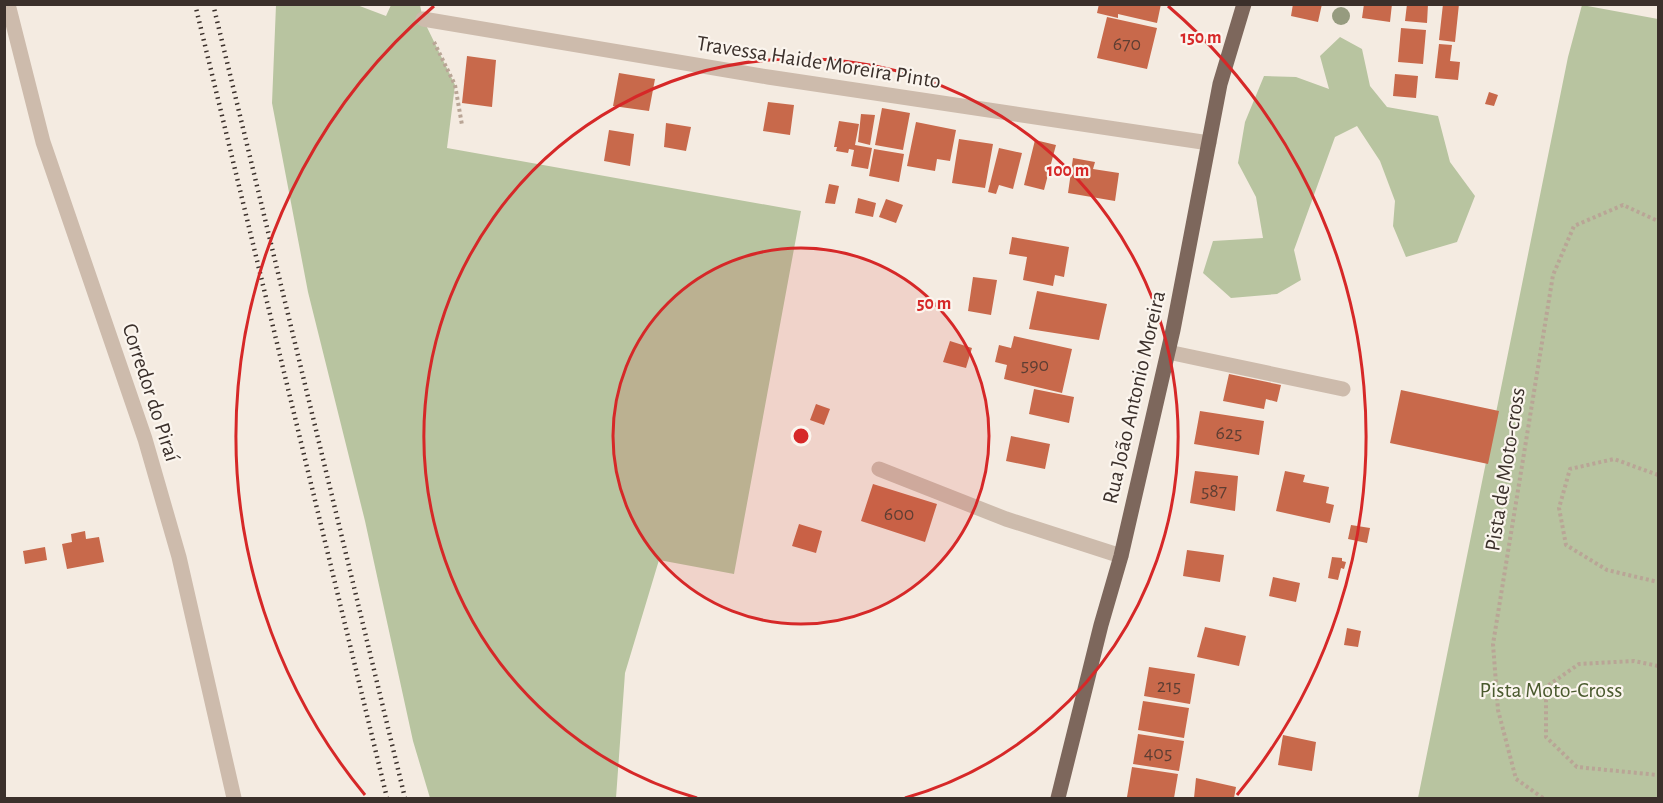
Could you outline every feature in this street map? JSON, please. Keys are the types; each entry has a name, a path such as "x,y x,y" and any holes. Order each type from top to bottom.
{"main road":[{"name":"Rua João Antonio Moreira","path":"1058,798 1101,625 1121,556 1168,352 1220,84 1244,4"}],"street":[{"name":"Corredor do Piraí","path":"8,4 43,142 145,439 179,557 234,798"},
{"name":"Travessa Haide Moreira Pinto","path":"423,19 768,78 1209,143"},
{"path":"1168,352 1343,388"},
{"path":"879,469 1006,519 1121,556"}],"path":[{"path":"423,19 455,85 462,125"},
{"name":"Pista de Moto-cross","path":"1543,798 1516,780 1498,710 1493,644 1553,275 1574,226 1623,205 1659,221"},
{"path":"1659,475 1614,459 1570,469 1559,507 1566,545 1607,570 1659,582"},
{"path":"1659,666 1634,661 1579,664 1546,687 1546,737 1577,768 1659,775"}],"green space":[{"path":"276,5 357,5 386,16 391,5 420,5 423,19 455,85 447,148 801,211 734,574 659,560 625,673 616,798 430,798 413,741 365,521 308,292 272,103"},
{"name":"Pista Moto-Cross","path":"1582,5 1658,19 1658,798 1418,798 1568,57"},
{"path":"1340,37 1362,49 1370,86 1387,107 1438,116 1450,162 1475,196 1457,242 1406,257 1393,226 1395,201 1380,161 1357,126 1335,137 1294,250 1301,280 1277,294 1231,298 1203,273 1213,241 1263,238 1256,197 1238,163 1245,122 1264,76 1296,77 1329,89 1320,56"}],"building":[{"path":"1099,4 1161,4 1157,23 1118,14 1118,18 1097,13"},
{"path":"1293,4 1322,4 1318,22 1291,16"},
{"path":"1364,4 1392,4 1390,22 1362,18"},
{"path":"1407,4 1428,4 1427,23 1405,21"},
{"path":"1443,4 1459,4 1455,42 1439,40"},
{"path":"1107,17 1157,28 1147,69 1097,58"},
{"path":"1401,28 1426,30 1423,64 1398,62"},
{"path":"1439,44 1452,45 1450,61 1460,62 1458,80 1435,78"},
{"path":"467,56 496,60 492,107 462,103"},
{"path":"619,73 655,79 649,111 613,106"},
{"path":"1395,74 1418,76 1416,98 1393,96"},
{"path":"1489,92 1498,95 1494,106 1485,104"},
{"path":"768,102 794,105 790,135 763,131"},
{"path":"882,108 910,113 903,150 875,145"},
{"path":"861,114 875,115 870,145 858,142"},
{"path":"839,121 859,124 855,145 872,148 868,169 851,166 854,150 849,149 848,153 836,151 837,147 834,147"},
{"path":"916,122 956,130 950,161 937,159 935,171 907,166"},
{"path":"666,123 691,127 686,151 664,147"},
{"path":"609,130 634,134 630,166 604,161"},
{"path":"959,139 993,144 985,188 952,183"},
{"path":"1035,140 1056,145 1044,190 1024,185"},
{"path":"999,148 1022,153 1013,189 999,185 996,194 988,192"},
{"path":"874,149 904,154 899,182 869,176"},
{"path":"1073,158 1095,162 1093,169 1119,173 1115,201 1068,193"},
{"path":"829,184 839,186 835,204 825,203"},
{"path":"858,198 876,203 873,217 855,213"},
{"path":"886,199 903,205 896,223 879,217"},
{"path":"1012,237 1069,247 1064,277 1055,275 1053,286 1023,280 1027,257 1009,254"},
{"path":"973,277 997,280 991,315 968,311"},
{"path":"1037,291 1107,304 1099,340 1029,329"},
{"path":"1014,336 1072,349 1062,393 1004,379 1007,365 995,362 999,345 1011,348"},
{"path":"950,341 972,348 966,368 943,362"},
{"path":"1229,374 1281,385 1277,402 1266,399 1264,409 1223,401"},
{"path":"1034,389 1074,397 1069,423 1029,414"},
{"path":"1401,390 1499,411 1488,464 1390,443"},
{"path":"816,404 830,409 824,425 810,420"},
{"path":"1200,411 1264,421 1259,455 1194,444"},
{"path":"1011,436 1050,444 1045,469 1006,461"},
{"path":"1195,471 1238,476 1235,511 1190,503"},
{"path":"1285,471 1305,475 1303,482 1329,487 1326,503 1334,505 1330,523 1276,511"},
{"path":"873,484 937,504 925,542 861,521"},
{"path":"799,524 822,531 816,553 792,546"},
{"path":"1351,525 1370,528 1367,543 1348,539"},
{"path":"85,531 86,539 99,537 104,562 67,569 62,544 72,542 71,534"},
{"path":"45,547 47,560 25,564 23,551"},
{"path":"1187,550 1224,555 1220,582 1183,576"},
{"path":"1332,557 1342,558 1342,561 1346,562 1344,569 1341,568 1338,580 1328,578"},
{"path":"1273,577 1300,583 1296,602 1269,596"},
{"path":"1205,627 1246,636 1239,666 1197,657"},
{"path":"1347,628 1361,631 1358,647 1344,645"},
{"path":"1149,667 1195,674 1190,704 1144,696"},
{"path":"1143,701 1189,708 1184,738 1138,730"},
{"path":"1138,734 1184,741 1179,771 1133,764"},
{"path":"1283,735 1316,742 1312,771 1278,765"},
{"path":"1132,767 1178,774 1174,798 1127,797"},
{"path":"1196,778 1236,787 1234,798 1194,798"}],"railway":[{"path":"195,4 387,798"},
{"path":"213,4 405,798"}]}
